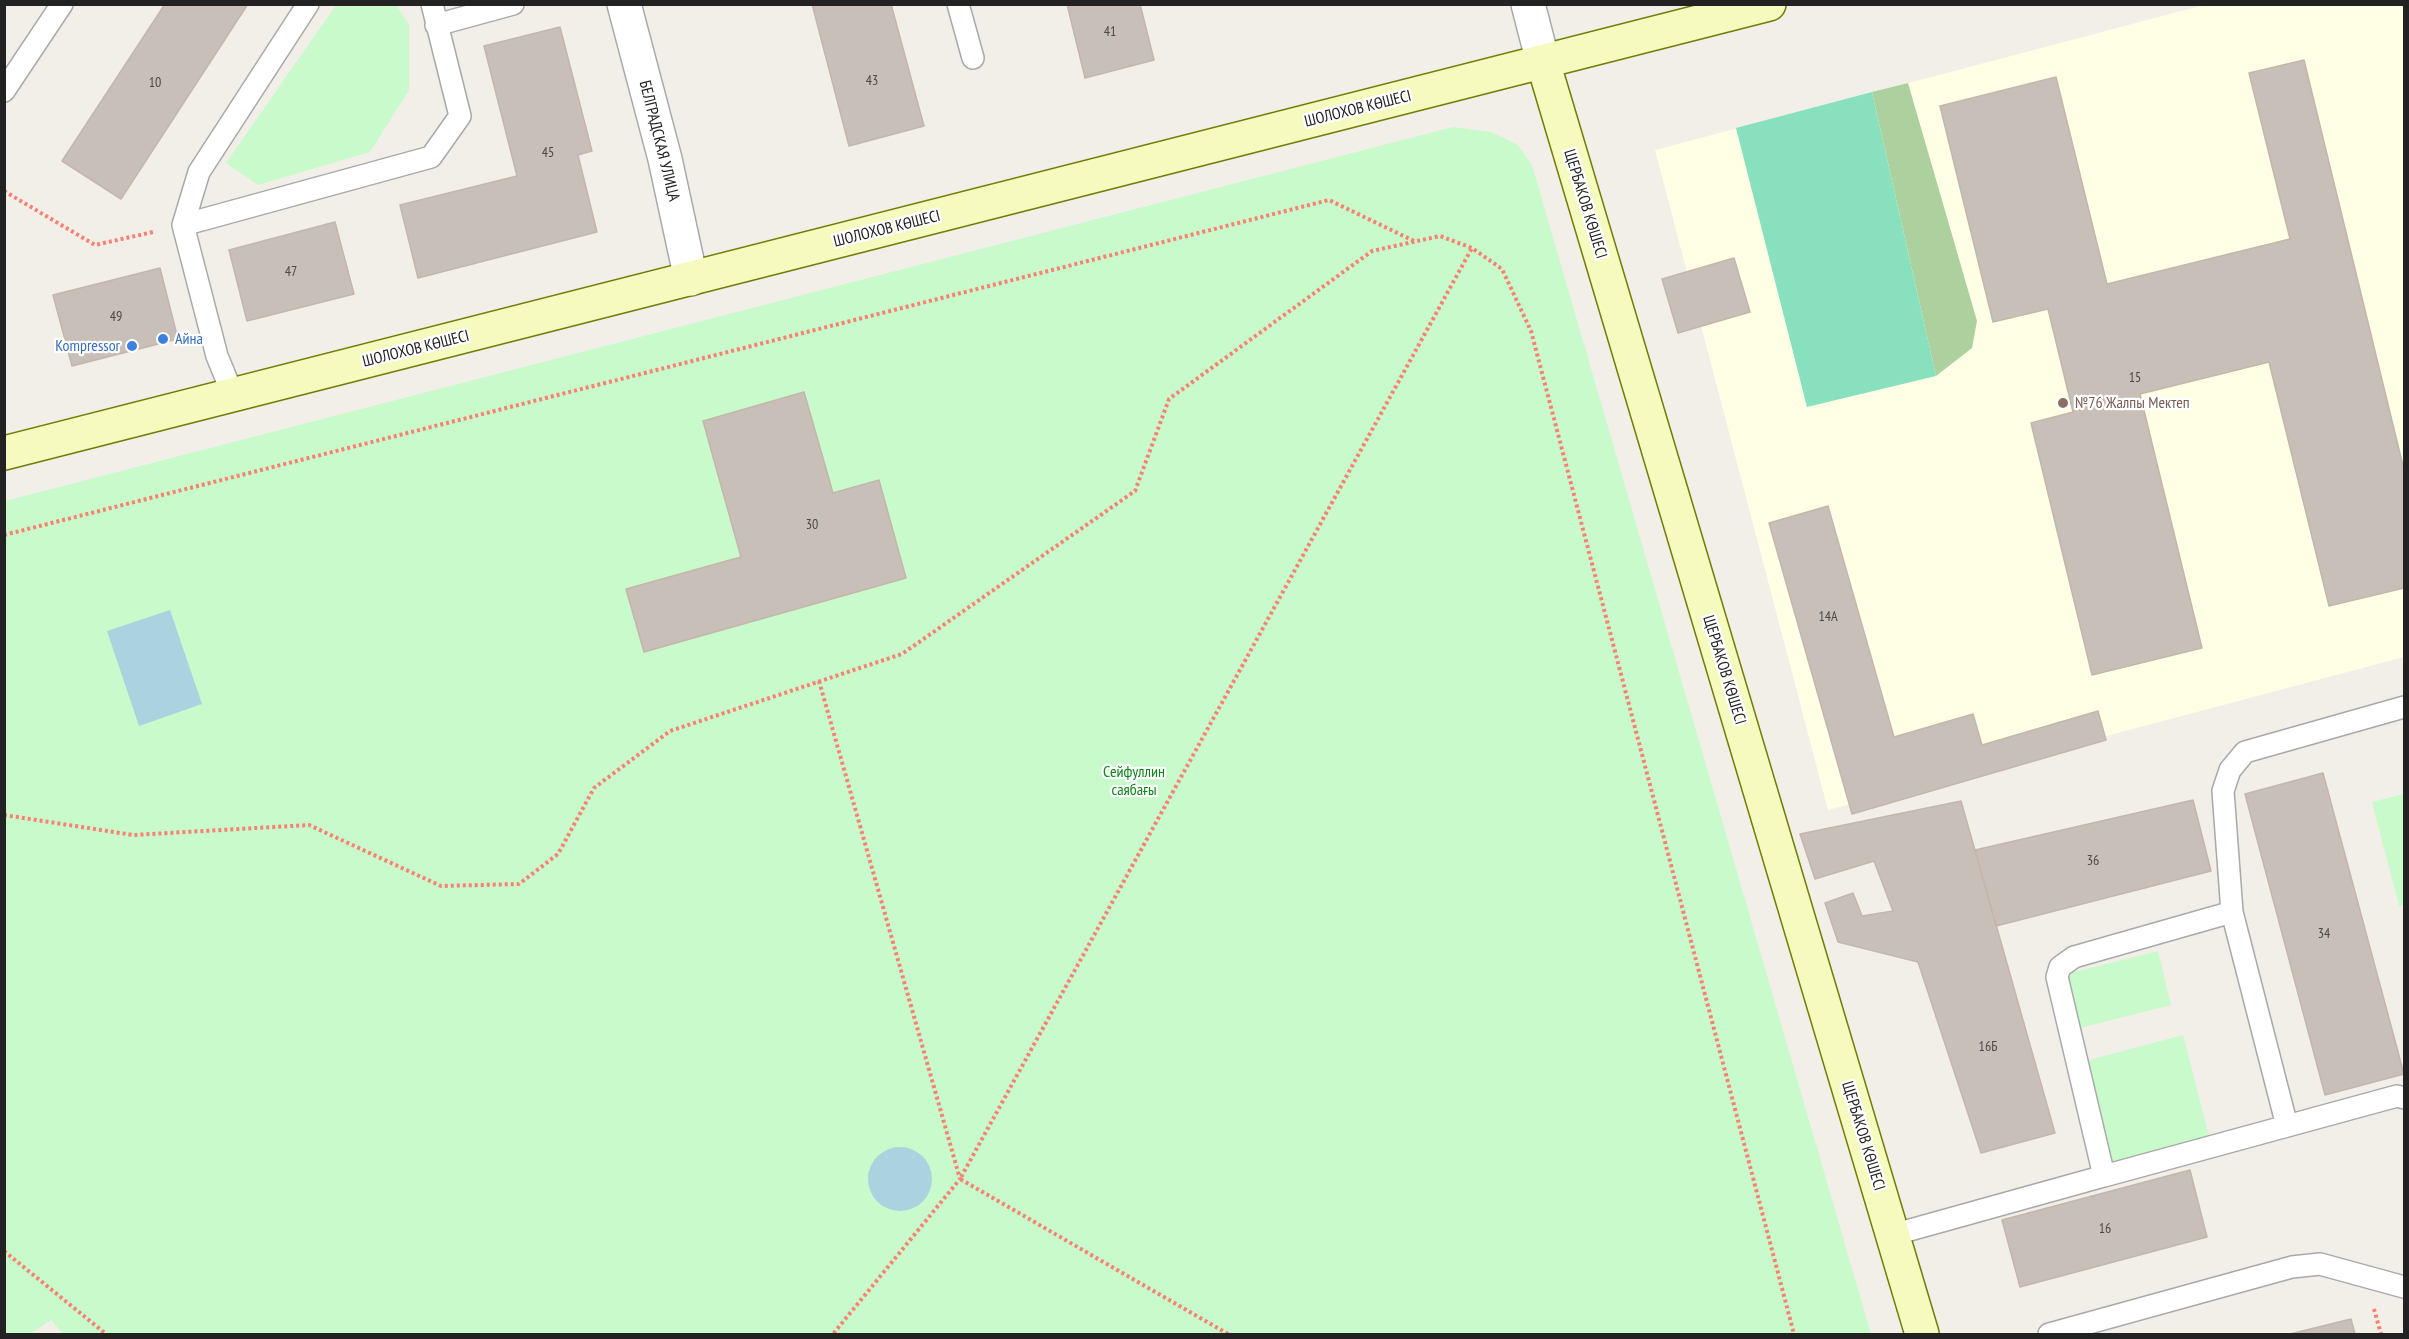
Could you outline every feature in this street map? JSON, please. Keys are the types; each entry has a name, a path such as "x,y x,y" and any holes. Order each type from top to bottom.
{"main road":[{"name":"ШОЛОХОВ КӨШЕСІ","path":"4,453 1769,4"},
{"name":"ЩЕРБАКОВ КӨШЕСІ","path":"1543,62 1922,1335"}],"street":[{"name":"БЕЛГРАДСКАЯ УЛИЦА","path":"624,4 665,159 691,279"},
{"name":"ЩЕРБАКОВ КӨШЕСІ","path":"1528,4 1543,62"}],"lane":[{"path":"4,91 62,4"},
{"path":"233,395 217,356 183,225 199,172 308,4"},
{"path":"183,225 431,157 459,116 434,15 513,4"},
{"path":"958,4 973,58"},
{"path":"2287,1126 2232,912 2223,791 2230,770 2244,752 2404,707"},
{"path":"2104,1176 2057,976 2060,967 2074,957 2232,912"},
{"path":"1892,1235 2397,1096 2404,1098"},
{"path":"2049,1335 2292,1267 2320,1264 2404,1287"}],"path":[{"path":"4,191 95,245 183,225"},
{"path":"4,535 1329,200 1415,242"},
{"path":"4,815 133,835 309,825 441,886 519,884 558,854 594,788 670,731 902,654 1135,491 1170,399 1372,251 1440,236 1472,248 1502,269 1531,331 1794,1335"},
{"path":"833,1335 960,1179 1472,248"},
{"path":"819,681 960,1179 1228,1335"},
{"path":"4,1251 106,1335"}],"shaded area":[{"name":"№76 Жалпы Мектеп","path":"2204,5 2403,5 2404,657 1828,810 1655,150"}],"green space":[{"path":"336,5 396,5 409,24 409,90 370,152 258,185 226,163"},
{"path":"1908,83 1977,321 1972,348 1936,376 1872,92"},
{"path":"1872,92 1936,376 1807,407 1736,128"},
{"name":"Сейфуллин саябағы","path":"1453,127 1491,132 1518,145 1532,165 1871,1334 63,1334 51,1320 30,1334 5,1334 5,501"},
{"path":"2404,794 2404,905 2399,906 2372,802"},
{"path":"2158,951 2171,1005 2076,1029 2062,975"},
{"path":"2183,1035 2210,1140 2112,1165 2085,1061"}],"water":[{"path":"170,610 202,704 139,726 107,631"},
{"path":"900,1147 918,1152 923,1156 927,1161 932,1179 927,1197 923,1202 918,1206 900,1211 882,1206 877,1202 873,1197 868,1179 873,1161 877,1156 882,1152"}],"building":[{"path":"165,4 248,4 121,199 62,161"},
{"path":"812,4 891,4 924,126 849,146"},
{"path":"1067,4 1140,4 1154,60 1085,78"},
{"path":"560,27 592,151 578,155 597,232 418,278 400,205 517,176 484,46"},
{"path":"2304,60 2404,470 2404,588 2329,606 2269,362 2140,394 2202,648 2092,675 2031,423 2073,412 2048,309 1993,322 1940,106 2056,77 2107,284 2290,239 2249,73"},
{"path":"335,222 354,294 247,321 229,250"},
{"path":"1734,258 1750,312 1678,333 1662,279"},
{"path":"160,268 178,339 72,366 53,295"},
{"path":"804,392 833,493 879,480 906,578 644,652 626,589 741,557 703,421"},
{"path":"1828,506 1894,737 1973,714 1982,745 2098,711 2106,740 1852,814 1769,523"},
{"path":"2323,773 2404,1074 2325,1095 2245,794"},
{"path":"2193,800 2211,871 1996,926 1975,850"},
{"path":"1961,801 2055,1133 1981,1153 1918,962 1838,942 1825,903 1853,893 1862,916 1893,911 1874,861 1815,879 1800,834"},
{"path":"2190,1170 2207,1237 2020,1287 2002,1220"},
{"path":"2351,1319 2355,1334 2290,1334"}],"place":[{"name":"Айна","path":"163,339"},
{"name":"Kompressor","path":"132,346"},
{"name":"№76 Жалпы Мектеп","path":"2063,403"}]}
